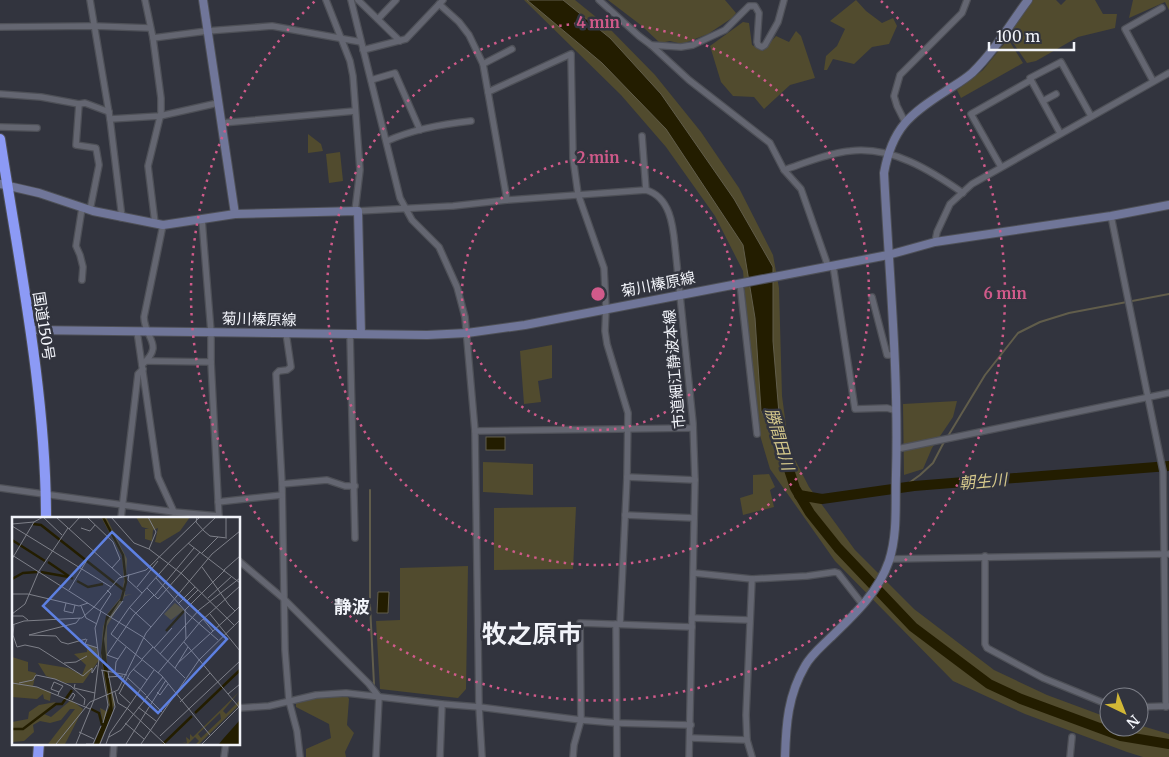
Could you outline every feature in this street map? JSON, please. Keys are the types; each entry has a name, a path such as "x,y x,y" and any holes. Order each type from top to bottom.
{"highway":[{"name":"国道150号","path":"0,139 4,185 30,330 37,381 46,494 46,517"},
{"path":"38,757 39,744"}],"street":[{"path":"90,0 109,112 122,218"},
{"path":"121,517 138,374 154,348 144,317 159,224 148,166 160,116 161,98 153,38 145,0"},
{"path":"203,0 235,214"},
{"path":"326,0 350,61 360,170 356,211 361,334"},
{"path":"352,0 400,198 412,220 439,246 456,288 465,317 475,430 479,707 482,757"},
{"path":"358,0 400,41"},
{"path":"378,20 396,0"},
{"path":"599,0 639,36 651,44 688,80 770,143 784,170 800,189 831,266 855,409 887,408 897,411"},
{"path":"651,44 681,47 692,45 724,30 749,6 755,6 760,13 757,42 762,47 778,22 784,0"},
{"path":"905,122 894,96 900,75 962,13 967,0"},
{"path":"785,757 790,700 806,665 817,650 865,603 880,582 889,561 894,540 897,411 884,173 887,153 896,134 905,122 918,110 970,75 982,63 1028,0"},
{"path":"363,50 406,39 441,2 469,35 483,64 507,200"},
{"path":"1153,81 1125,29 1162,8"},
{"path":"0,27 94,26 150,28"},
{"path":"153,38 207,31 272,26 361,42"},
{"path":"483,64 512,48"},
{"path":"488,92 571,54 572,158 578,194 604,268 607,344 628,413 629,428 618,624 617,757"},
{"path":"1060,133 1030,78 1061,62 1091,116"},
{"path":"935,242 937,232 950,204 972,184 1169,72"},
{"path":"371,80 395,73 420,130"},
{"path":"1001,167 971,114 1032,80"},
{"path":"0,94 85,104 109,112"},
{"path":"1043,101 1056,94"},
{"path":"110,119 160,116 218,103"},
{"path":"78,104 76,146 96,148 98,164 76,246 83,267 82,280"},
{"path":"222,123 355,111"},
{"path":"387,141 420,130 450,123 471,121"},
{"path":"0,127 37,128"},
{"path":"4,185 39,193 86,209 122,218 159,224 202,220 235,214 452,206 578,194 646,190 642,136"},
{"path":"784,170 823,157 850,151 875,150 908,160 932,172 963,193"},
{"name":"市道細江静波本線","path":"646,190 657,194 673,225 692,428 695,480 690,757"},
{"name":"菊川榛原線","path":"30,330 350,334 467,333 525,325 781,276 888,255 935,242 1169,206"},
{"path":"1111,216 1163,470 1167,554 1168,706 1149,707"},
{"path":"0,488 219,517 211,332 202,220"},
{"path":"740,283 757,434"},
{"path":"872,297 887,355 895,355"},
{"path":"136,331 144,365 158,477 174,512"},
{"path":"286,333 291,367 289,370 279,370 276,374 282,484 284,599 289,701 298,731 300,757"},
{"path":"350,334 355,538"},
{"path":"144,365 211,362"},
{"path":"897,449 1169,393"},
{"path":"475,430 692,428"},
{"path":"627,478 695,480"},
{"path":"282,484 327,480 345,486 355,486"},
{"path":"218,502 282,495"},
{"path":"625,515 694,518"},
{"path":"889,561 985,556 1167,554"},
{"path":"985,556 986,648 1042,678 1099,702"},
{"path":"240,561 284,599 369,684 379,697 376,757"},
{"path":"694,573 752,579 807,576 835,572 865,603"},
{"path":"752,579 746,716 747,740 752,757"},
{"path":"692,618 749,620"},
{"path":"573,757 574,745 581,720 580,623 692,628"},
{"path":"240,708 269,706 316,696 346,693 581,720 691,725"},
{"path":"440,757 442,704"},
{"path":"1070,757 1072,737"},
{"path":"691,738 747,740"},
{"path":"113,757 114,744"},
{"path":"224,757 226,744"}],"shaded area":[{"path":"524,0 575,0 607,26 655,75 701,132 739,188 773,255 779,288 782,396 789,448 809,487 855,550 914,609 994,670 1047,695 1099,714 1099,737 1149,737 1149,728 1169,734 1169,757 1143,757 1127,752 1025,714 953,681 835,561 770,469 756,422 743,271 715,216 666,147 621,95"},
{"path":"608,0 725,0 736,13 732,18 708,34 682,44 670,41 660,43 642,26"},
{"path":"856,0 866,11 882,23 893,18 897,26 889,44 872,47 854,64 833,59 827,70 824,70 826,56 837,46 845,29 830,21"},
{"path":"1033,0 1056,0 1061,5 1066,0 1095,0 1103,14 1117,14 1115,28 1078,37 1036,61 1027,63 1009,37 1017,19"},
{"path":"1133,0 1169,0 1169,10 1165,2 1129,18"},
{"path":"743,22 749,23 752,45 763,51 776,36 789,42 796,31 801,36 815,78 790,85 764,109 754,97 733,96 721,82 710,46"},
{"path":"1008,39 1023,63 961,98 957,90 983,70"},
{"path":"308,134 321,144 323,151 308,153"},
{"path":"340,152 343,181 329,183 326,154"},
{"path":"552,345 552,378 538,381 541,402 524,404 520,351"},
{"path":"957,401 953,417 932,448 923,469 904,475 903,404"},
{"path":"483,462 533,464 533,495 483,492"},
{"path":"769,474 775,487 770,490 774,507 743,515 740,498 753,494 753,475"},
{"path":"576,507 573,569 494,570 494,508"},
{"path":"468,566 466,689 458,698 380,689 376,621 400,620 400,568"},
{"path":"346,693 349,699 347,725 354,733 345,752 346,757 306,757 306,749 331,738 329,724 296,707 296,700"}],"water":[{"path":"527,0 563,0 610,38 661,94 734,199 773,267 773,341 782,450 761,411 755,318 743,245 666,129 602,63"},
{"path":"486,437 505,437 505,450 486,450"},
{"path":"378,592 389,592 388,613 377,613"}],"waterway":[{"path":"948,436 985,375 1018,333 1040,322 1069,313 1169,294"},
{"name":"勝間田川","path":"779,439 795,488 810,513 838,548 913,627 989,684 1021,699 1121,736 1169,744"},
{"path":"902,488 933,463 945,440"},
{"name":"朝生川","path":"799,495 822,499 914,486 1169,466"},
{"path":"370,490 370,605 374,684"}],"district":[{"name":"静波","path":"352,606"},
{"name":"牧之原市","path":"532,634"}]}
